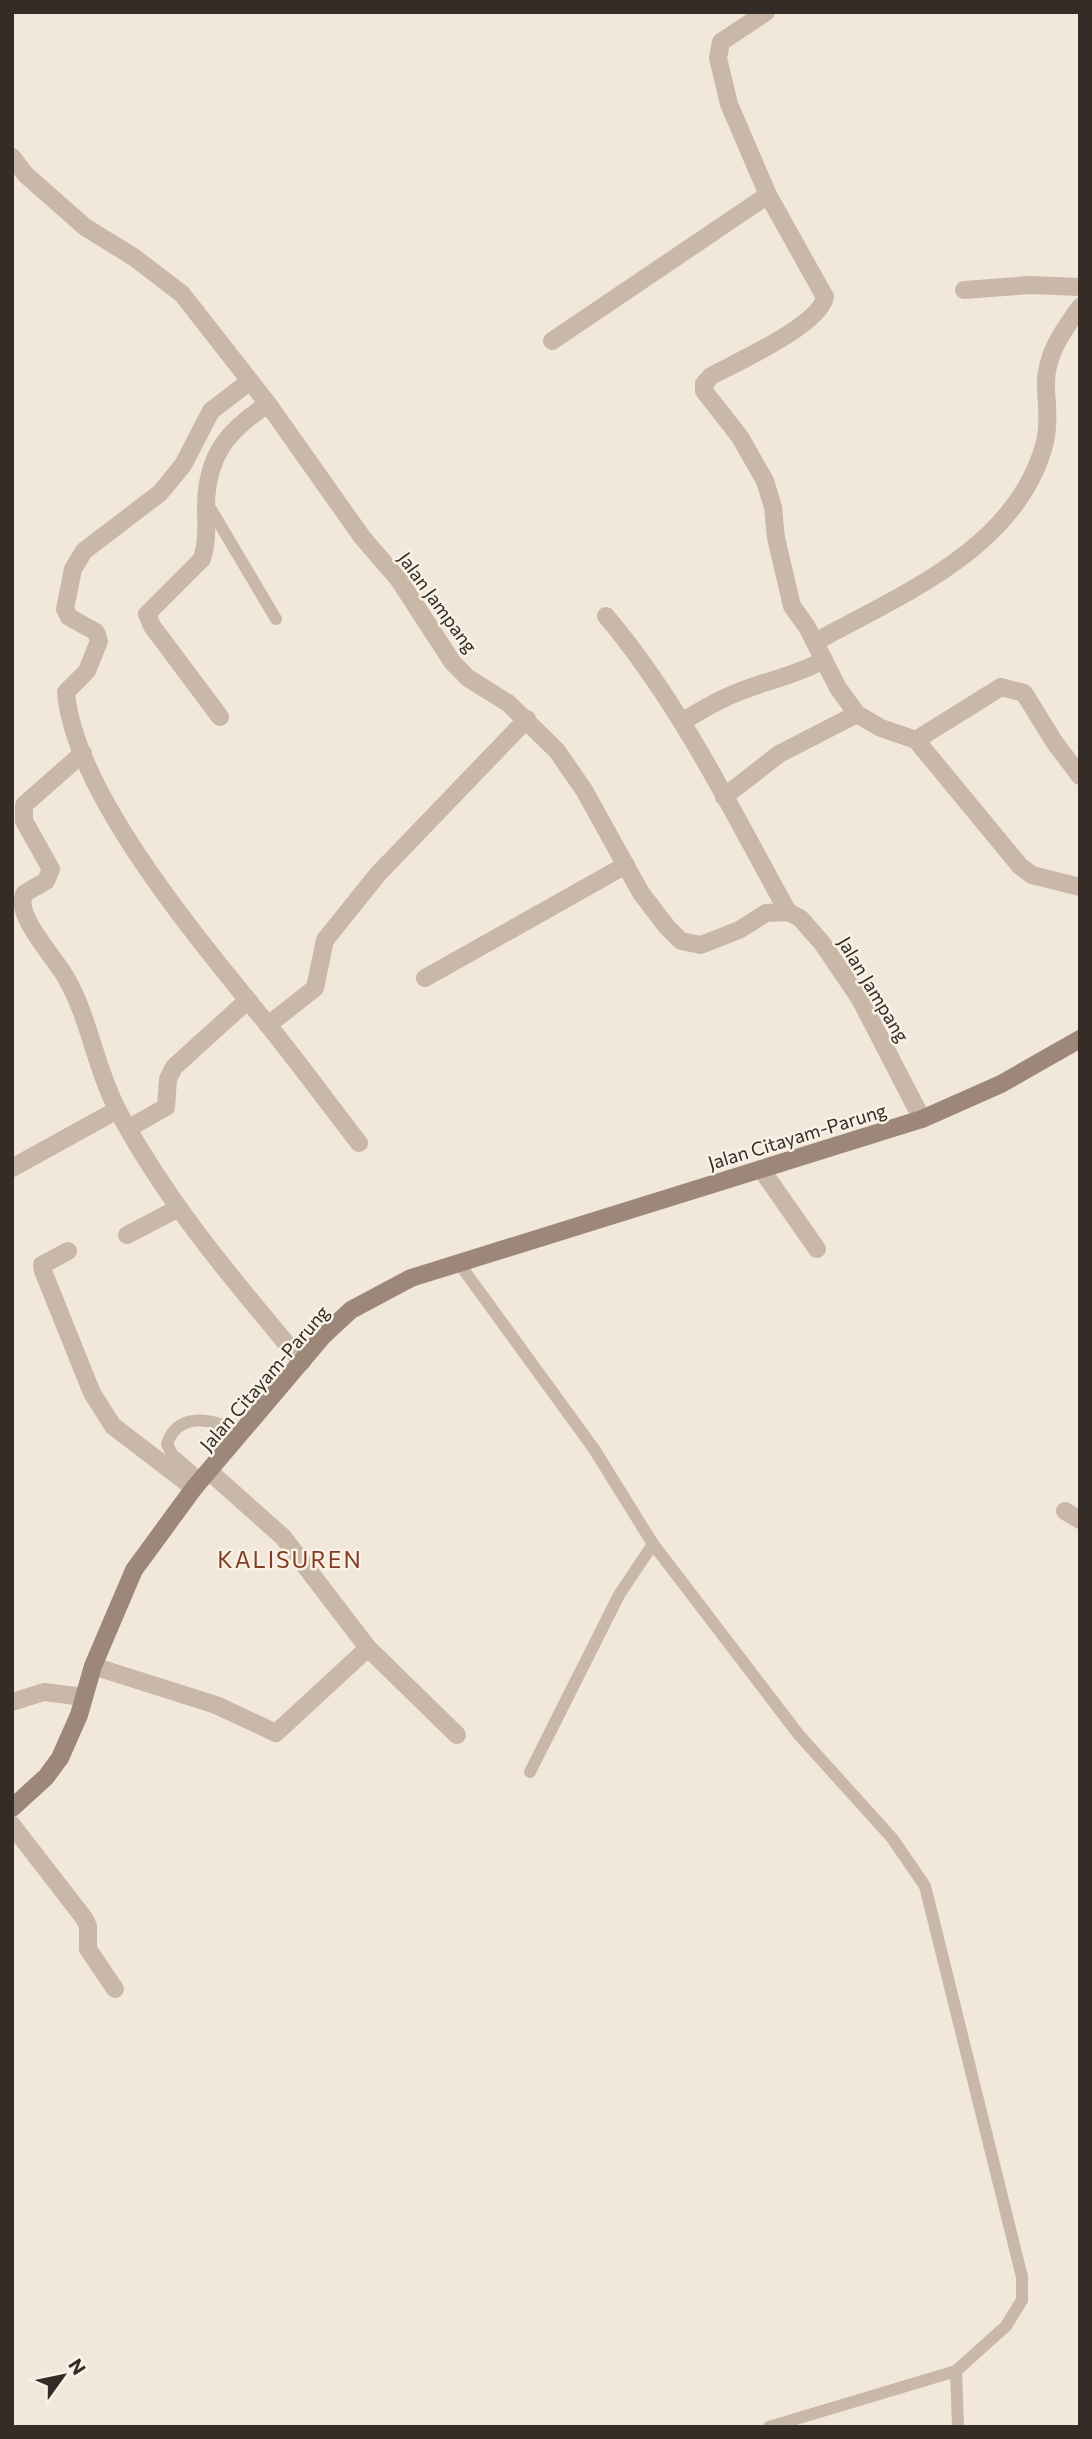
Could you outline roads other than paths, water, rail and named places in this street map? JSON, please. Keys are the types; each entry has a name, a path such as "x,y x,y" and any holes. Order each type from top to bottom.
{"main road":[{"name":"Jalan Citayam-Parung","path":"12,1808 46,1777 60,1758 93,1666 134,1570 202,1480 323,1336 351,1310 411,1278 458,1262 544,1238 922,1119 1001,1084 1080,1040"}],"street":[{"path":"766,12 727,35 721,42 718,58 729,104 768,195 820,285 824,302 803,324 711,376 704,388 740,437 765,481 774,507 776,538 792,606 857,714 881,728 916,740 1020,866 1032,875 1080,887"},
{"name":"Jalan Jampang","path":"12,157 35,183 85,228 135,258 182,294 268,404 362,537 399,580 453,663 527,719 557,751 584,790 654,912 681,941 689,944 710,942 766,913 788,912 800,918 822,943 860,999 922,1119"},
{"path":"552,341 768,195"},
{"path":"964,290 1030,285 1080,287"},
{"path":"815,642 922,583 981,544 1013,507 1044,445 1049,413 1046,378 1052,351 1080,307"},
{"path":"250,381 211,411 183,465 166,486 84,551 73,569 65,609 69,617 96,632 99,642 88,671 66,692 67,705 83,753 113,816 152,876 359,1143"},
{"path":"220,717 147,616 149,610 202,559 206,547 206,501 214,456 229,433 268,404"},
{"path":"606,616 641,658 682,722 788,912"},
{"path":"682,722 722,699 787,678 824,660"},
{"path":"916,740 1000,687 1014,689 1024,693 1080,776"},
{"path":"724,797 779,754 857,714"},
{"path":"268,1025 315,988 325,940 379,874 527,719"},
{"path":"83,753 24,805 24,821 51,869 46,881 25,894 21,902 31,927 73,991 117,1110 177,1209 302,1362"},
{"path":"425,978 626,865"},
{"path":"129,1128 166,1107 167,1079 174,1067 248,1000"},
{"path":"12,1168 117,1110"},
{"path":"761,1169 817,1249"},
{"path":"127,1235 177,1209"},
{"path":"68,1251 46,1261 42,1265 43,1271 92,1392 113,1426 202,1480 283,1537 368,1648 457,1735"},
{"path":"93,1666 216,1705 276,1733 368,1648"},
{"path":"12,1702 44,1692 84,1697"},
{"path":"12,1825 84,1918 88,1926 88,1949 115,1989"}],"lane":[{"path":"206,501 276,619"},
{"path":"458,1262 594,1449 653,1544 799,1735 892,1838 925,1886 1023,2289 1022,2300 1006,2326 956,2371 769,2427"},
{"path":"202,1480 172,1454 167,1444 170,1436 195,1419 212,1419 242,1433"},
{"path":"530,1772 620,1595 653,1544"},
{"path":"956,2371 958,2427"}],"district":[{"name":"KALISUREN","path":"290,1559"}]}
